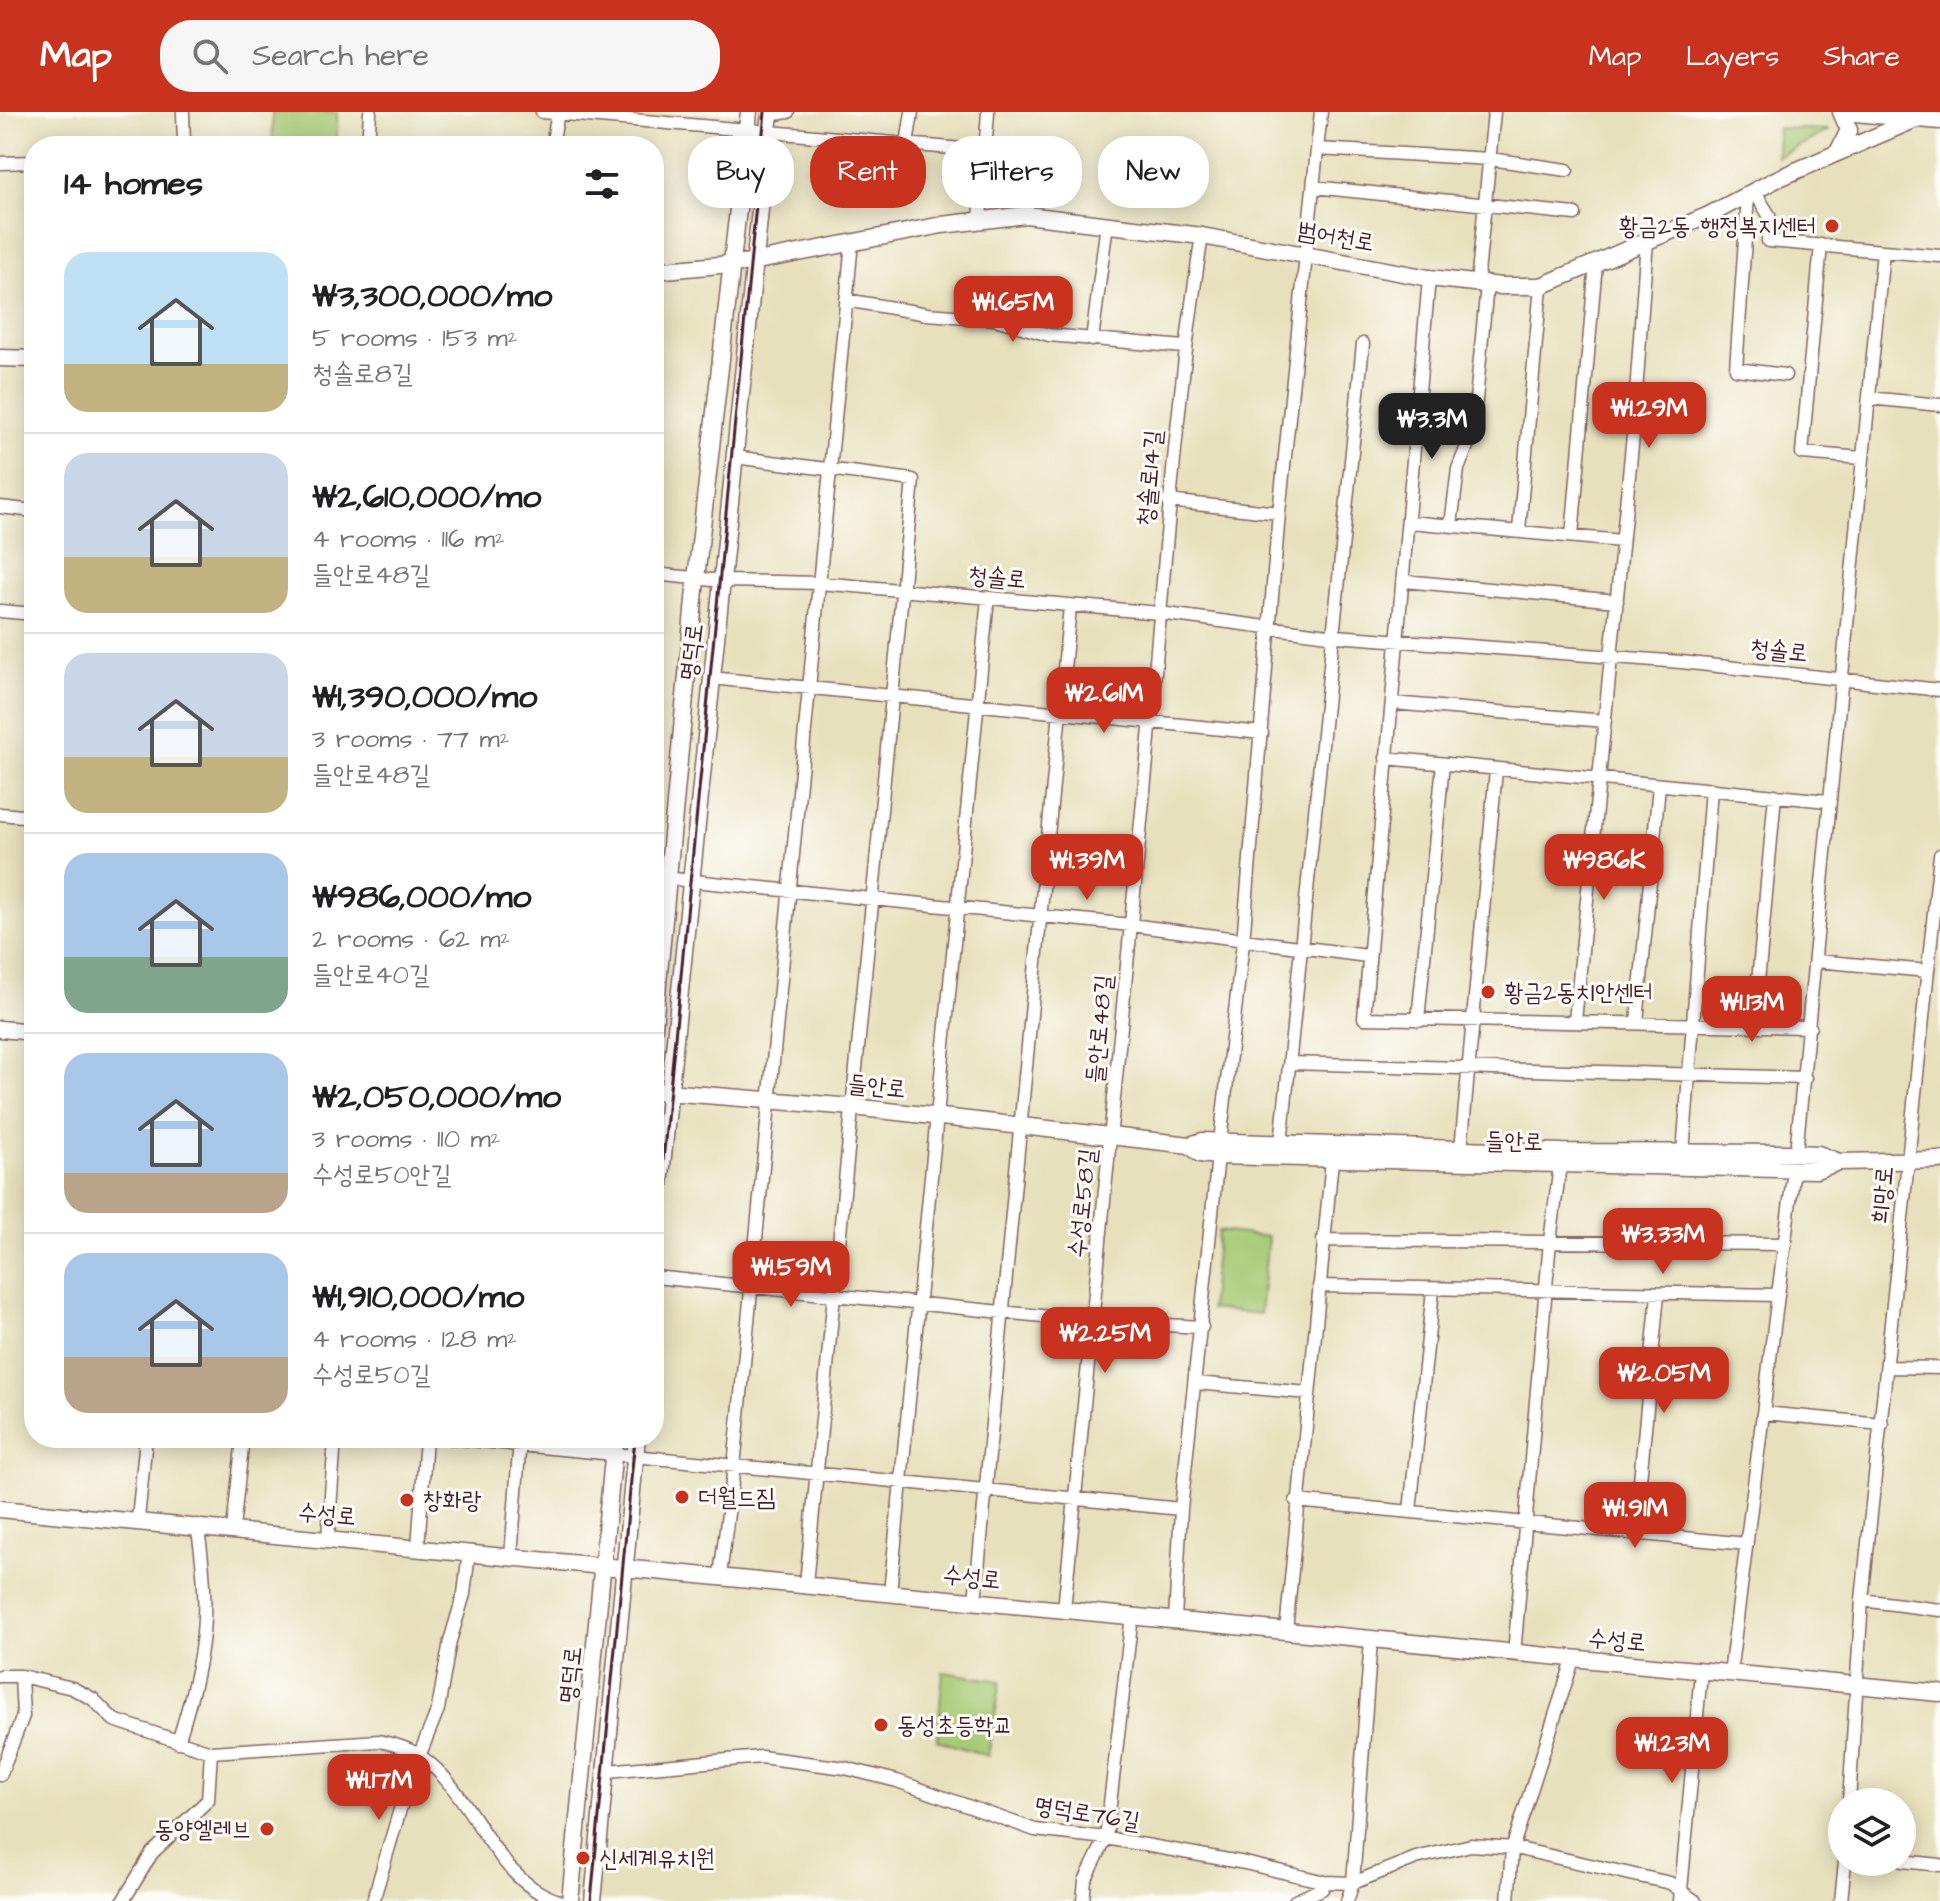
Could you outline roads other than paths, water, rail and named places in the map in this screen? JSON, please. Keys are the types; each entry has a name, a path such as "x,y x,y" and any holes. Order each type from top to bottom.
{"main road":[{"name":"명덕로","path":"664,852 749,112"},
{"path":"1838,152 1849,130 1846,112 1940,121"},
{"name":"명덕로","path":"664,1085 692,881 752,262 769,119"},
{"name":"범어천로","path":"664,270 752,262 980,220 1026,215 1202,236 1429,278 1541,286 1916,119"},
{"path":"0,358 24,359"},
{"path":"0,1029 24,1031"},
{"name":"들안로","path":"664,1092 853,1107 1019,1125 1190,1145 1200,1154 1219,1149 1281,1144 1683,1153 1795,1161 1816,1170 1839,1162 1940,1160"},
{"name":"들안로","path":"1219,1149 1332,1160 1560,1166 1795,1161"},
{"name":"명덕로","path":"570,1901 614,1448"},
{"name":"명덕로","path":"593,1901 636,1448"},
{"name":"수성로","path":"0,1509 138,1519 1573,1660 1940,1693"}],"street":[{"path":"183,112 184,136"},
{"path":"369,136 370,112"},
{"path":"542,112 666,118 747,131 788,112"},
{"path":"908,136 912,112"},
{"path":"986,136 988,112"},
{"path":"1175,1620 1181,1509 1243,942 1279,513 1321,112"},
{"path":"1451,525 1458,469 1473,431 1494,112"},
{"path":"554,136 558,113"},
{"path":"769,119 863,136"},
{"path":"1318,149 1490,159 1567,170"},
{"path":"0,163 24,162"},
{"path":"1314,187 1575,214"},
{"path":"1751,194 1769,215 1768,241 1940,256"},
{"path":"1751,194 1736,369 1785,375"},
{"path":"980,220 981,208"},
{"path":"1092,340 1107,223"},
{"name":"청솔로14길","path":"1159,613 1184,347 1202,236"},
{"path":"1575,1021 1597,779 1612,656 1647,240"},
{"path":"720,1576 734,1467 852,242"},
{"path":"1821,245 1802,453 1862,458"},
{"path":"1730,1674 1805,1078 1828,801 1883,251"},
{"path":"1572,536 1596,263"},
{"path":"1429,278 1399,642 1367,956 1364,1018 1810,1027"},
{"path":"1519,530 1541,286"},
{"path":"846,300 927,314 995,319 1049,335 1184,347"},
{"path":"1281,1144 1336,636 1363,344"},
{"path":"1869,398 1940,405"},
{"path":"734,457 831,467 913,480 806,1584"},
{"path":"1168,501 1279,513"},
{"path":"0,507 24,510"},
{"path":"1409,522 1622,541"},
{"name":"청솔로","path":"664,575 723,581 820,583 1159,613 1336,636 1612,656 1940,690"},
{"path":"1404,581 1617,601"},
{"path":"890,1593 988,598"},
{"path":"975,1601 1000,1312 1070,606"},
{"path":"0,611 24,613"},
{"name":"들안로48길","path":"1111,1137 1159,613"},
{"path":"711,678 1262,733"},
{"path":"1392,703 1605,721"},
{"path":"1386,758 1828,801"},
{"path":"1418,1020 1443,764"},
{"path":"1461,1149 1496,770"},
{"path":"1637,1022 1659,785"},
{"path":"1683,1153 1711,789"},
{"path":"1754,1026 1775,795"},
{"path":"0,814 24,816"},
{"name":"희망로","path":"1850,1788 1862,1600 1928,971 1936,940 1940,855"},
{"path":"664,878 1131,925 1367,956"},
{"path":"1816,961 1928,971"},
{"path":"1290,1063 1469,1071 1805,1078"},
{"name":"수성로58길","path":"1064,1610 1111,1137"},
{"path":"1286,1631 1296,1501 1332,1160"},
{"path":"1514,1654 1550,1241 1560,1166"},
{"path":"1323,1240 1785,1244"},
{"path":"664,1278 1092,1321 1202,1327"},
{"path":"1319,1286 1778,1295"},
{"path":"1410,1511 1433,1290"},
{"path":"1635,1532 1658,1294"},
{"path":"1888,1367 1940,1368"},
{"path":"1196,1383 1308,1393"},
{"path":"1764,1413 1882,1424"},
{"path":"138,1519 145,1448"},
{"path":"233,1529 242,1448"},
{"path":"328,1538 334,1448"},
{"path":"418,1547 425,1448"},
{"path":"511,1556 519,1448"},
{"path":"618,1448 636,1456 734,1467 1181,1509"},
{"path":"1296,1501 1747,1544"},
{"path":"178,1742 194,1692 205,1636 206,1577 197,1525"},
{"path":"373,1901 419,1755 438,1709 450,1641 464,1594 469,1552"},
{"path":"1862,1600 1940,1610"},
{"path":"1083,1901 1085,1881 1106,1838 1132,1616"},
{"path":"1347,1901 1353,1883 1371,1640"},
{"path":"1508,1901 1512,1849 1573,1660"},
{"path":"1680,1895 1701,1672"},
{"path":"0,1676 21,1676 72,1688 93,1699 114,1720 211,1752 379,1741 419,1755 465,1800 520,1880 558,1901"},
{"path":"0,1775 23,1716 21,1676"},
{"path":"123,1901 152,1853 208,1800 211,1752"},
{"name":"명덕로76길","path":"607,1771 761,1757 845,1768 897,1781 1035,1830 1106,1838 1245,1863 1325,1882 1353,1883 1416,1858 1471,1845 1512,1849 1670,1883 1680,1895 1695,1901"},
{"path":"1916,1862 1940,1865"},
{"path":"1841,1901 1844,1876"},
{"path":"1295,1901 1322,1889 1325,1882"}],"railway":[{"path":"664,1150 765,112"},
{"path":"591,1901 634,1448"}],"place":[{"name":"황금2동 행정복지센터","path":"1832,226"},
{"name":"황금2동치안센터","path":"1488,992"},
{"name":"더월드짐","path":"682,1497"},
{"name":"창화랑","path":"407,1500"},
{"name":"동성초등학교","path":"881,1725"},
{"name":"동양엘레브","path":"267,1829"},
{"name":"신세계유치원","path":"583,1858"}]}
